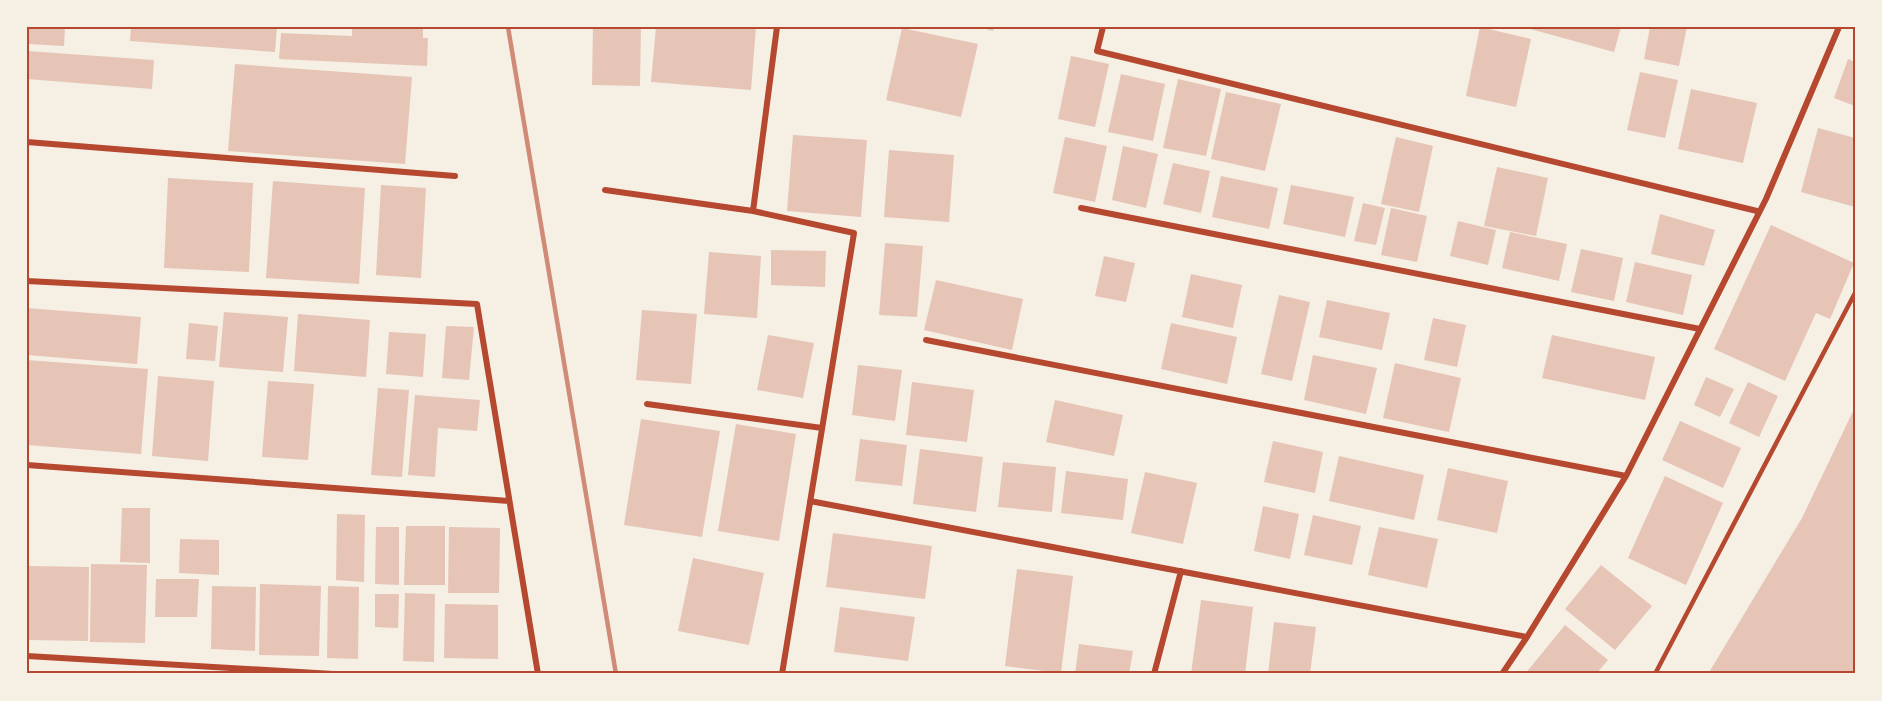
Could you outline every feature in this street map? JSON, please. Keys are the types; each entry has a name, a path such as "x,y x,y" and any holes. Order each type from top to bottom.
{"street":[{"path":"753,211 777,27"},
{"path":"1103,27 1097,51 1758,212"},
{"path":"1502,674 1626,476 1766,198 1839,27"},
{"path":"27,142 455,176"},
{"path":"605,190 753,211 854,233 782,674"},
{"path":"1080,208 1700,328"},
{"path":"27,281 477,304 538,674"},
{"path":"926,340 1626,476"},
{"path":"647,404 822,428"},
{"path":"27,465 509,501"},
{"path":"810,501 1527,637"},
{"path":"1154,674 1181,571"},
{"path":"27,656 333,674"}],"lane":[{"path":"1655,674 1855,293"}],"building":[{"path":"29,27 65,27 64,46 28,44"},
{"path":"131,27 277,27 275,52 130,41"},
{"path":"352,27 423,27 423,38 428,38 427,66 279,59 281,33 352,36"},
{"path":"593,27 641,27 640,86 592,85"},
{"path":"656,27 756,27 751,90 651,82"},
{"path":"979,27 994,27 993,31"},
{"path":"1480,27 1531,39 1516,107 1466,96"},
{"path":"1523,27 1621,27 1614,52"},
{"path":"1650,27 1687,27 1679,66 1644,59"},
{"path":"902,28 978,44 961,117 886,100"},
{"path":"27,51 154,60 152,89 27,79"},
{"path":"1071,56 1109,64 1095,127 1058,119"},
{"path":"1848,59 1855,62 1855,106 1834,98"},
{"path":"235,64 412,77 405,164 228,151"},
{"path":"1640,72 1678,80 1665,138 1627,130"},
{"path":"1121,74 1165,84 1153,141 1108,132"},
{"path":"1178,79 1221,89 1206,156 1163,148"},
{"path":"1691,89 1757,103 1743,163 1678,149"},
{"path":"1226,92 1281,104 1265,171 1211,159"},
{"path":"1818,128 1855,138 1855,207 1801,192"},
{"path":"793,135 867,140 861,217 787,211"},
{"path":"1065,137 1107,146 1095,202 1053,193"},
{"path":"1396,137 1433,146 1419,212 1381,204"},
{"path":"1123,146 1158,154 1146,208 1112,200"},
{"path":"889,150 954,155 949,222 884,217"},
{"path":"1173,163 1210,171 1201,213 1163,204"},
{"path":"1497,167 1548,178 1536,236 1484,226"},
{"path":"1221,176 1278,188 1269,229 1212,217"},
{"path":"168,178 253,183 249,272 164,268"},
{"path":"273,181 365,188 359,284 266,278"},
{"path":"381,185 426,188 421,278 376,275"},
{"path":"1291,185 1354,197 1345,237 1283,224"},
{"path":"1363,203 1385,208 1376,245 1354,241"},
{"path":"1391,208 1427,216 1417,262 1381,255"},
{"path":"1660,214 1715,230 1704,266 1651,254"},
{"path":"1458,221 1496,230 1488,265 1450,256"},
{"path":"1771,225 1854,263 1830,319 1816,313 1785,381 1714,349"},
{"path":"1510,232 1567,244 1559,281 1502,268"},
{"path":"885,243 923,246 917,317 879,315"},
{"path":"1581,249 1623,258 1614,301 1571,292"},
{"path":"771,250 826,251 825,287 771,285"},
{"path":"709,252 761,256 757,318 704,314"},
{"path":"1104,256 1135,263 1126,302 1095,296"},
{"path":"1635,262 1692,275 1683,315 1626,302"},
{"path":"1191,274 1242,285 1233,328 1182,317"},
{"path":"936,280 1023,299 1012,350 924,330"},
{"path":"1279,295 1310,302 1292,381 1261,374"},
{"path":"1327,300 1390,313 1382,350 1319,337"},
{"path":"27,308 141,317 137,364 27,355"},
{"path":"642,310 697,314 691,384 636,380"},
{"path":"224,312 288,317 283,372 219,367"},
{"path":"298,314 370,320 366,377 294,371"},
{"path":"1433,318 1466,325 1457,367 1424,360"},
{"path":"189,323 218,326 215,361 186,359"},
{"path":"1171,323 1237,337 1227,384 1161,369"},
{"path":"446,326 474,327 469,380 442,378"},
{"path":"389,332 426,334 423,377 386,374"},
{"path":"768,335 814,343 803,398 757,390"},
{"path":"1552,335 1655,357 1645,400 1542,378"},
{"path":"1313,355 1377,368 1366,414 1304,400"},
{"path":"27,360 148,369 141,454 27,445"},
{"path":"1395,363 1461,378 1449,432 1383,418"},
{"path":"858,365 902,370 895,421 852,415"},
{"path":"158,376 214,381 208,461 152,456"},
{"path":"1706,377 1734,389 1720,417 1694,405"},
{"path":"268,381 314,384 308,460 262,457"},
{"path":"912,382 974,390 967,442 906,435"},
{"path":"1748,382 1778,396 1759,437 1729,423"},
{"path":"378,388 409,390 402,477 371,475"},
{"path":"415,395 480,400 477,431 438,428 435,477 408,475"},
{"path":"1055,400 1123,415 1114,456 1046,442"},
{"path":"1855,407 1855,674 1708,674 1802,518"},
{"path":"641,419 720,431 702,537 624,525"},
{"path":"1680,421 1741,448 1723,488 1662,460"},
{"path":"736,424 796,434 779,541 718,531"},
{"path":"860,439 907,445 902,486 855,481"},
{"path":"1273,441 1323,452 1315,493 1264,482"},
{"path":"920,449 983,457 976,512 913,504"},
{"path":"1339,456 1424,475 1414,520 1329,501"},
{"path":"1003,462 1056,467 1052,512 998,507"},
{"path":"1448,468 1508,481 1497,533 1437,520"},
{"path":"1066,471 1128,479 1123,520 1061,513"},
{"path":"1145,472 1197,483 1183,544 1131,533"},
{"path":"1665,476 1723,503 1686,585 1628,558"},
{"path":"1263,506 1299,514 1290,559 1254,551"},
{"path":"122,508 150,508 150,563 120,562"},
{"path":"337,514 365,515 364,582 336,580"},
{"path":"1313,515 1361,526 1352,565 1304,555"},
{"path":"406,526 445,526 445,585 404,585"},
{"path":"376,527 399,527 399,585 375,584"},
{"path":"449,527 500,528 499,593 448,593"},
{"path":"1379,527 1438,539 1427,588 1368,575"},
{"path":"833,533 932,546 925,599 826,587"},
{"path":"180,539 219,540 219,575 179,573"},
{"path":"693,558 764,573 749,645 678,631"},
{"path":"91,564 147,565 145,643 90,642"},
{"path":"1601,565 1652,606 1615,650 1565,609"},
{"path":"29,566 89,567 88,641 28,640"},
{"path":"1017,569 1073,576 1061,673 1005,666"},
{"path":"156,579 199,579 197,617 155,617"},
{"path":"260,584 321,586 319,656 259,655"},
{"path":"212,586 256,587 255,651 211,649"},
{"path":"328,586 359,587 358,659 327,658"},
{"path":"405,593 435,594 434,662 403,661"},
{"path":"375,594 399,594 398,628 375,627"},
{"path":"1201,600 1253,607 1245,674 1191,674"},
{"path":"445,604 498,605 498,659 444,658"},
{"path":"840,607 915,617 908,661 834,652"},
{"path":"1274,622 1316,627 1310,674 1268,674"},
{"path":"1565,625 1608,660 1596,674 1525,674"},
{"path":"1079,644 1133,651 1129,674 1075,674"}],"railway":[{"path":"508,27 616,674"}]}
